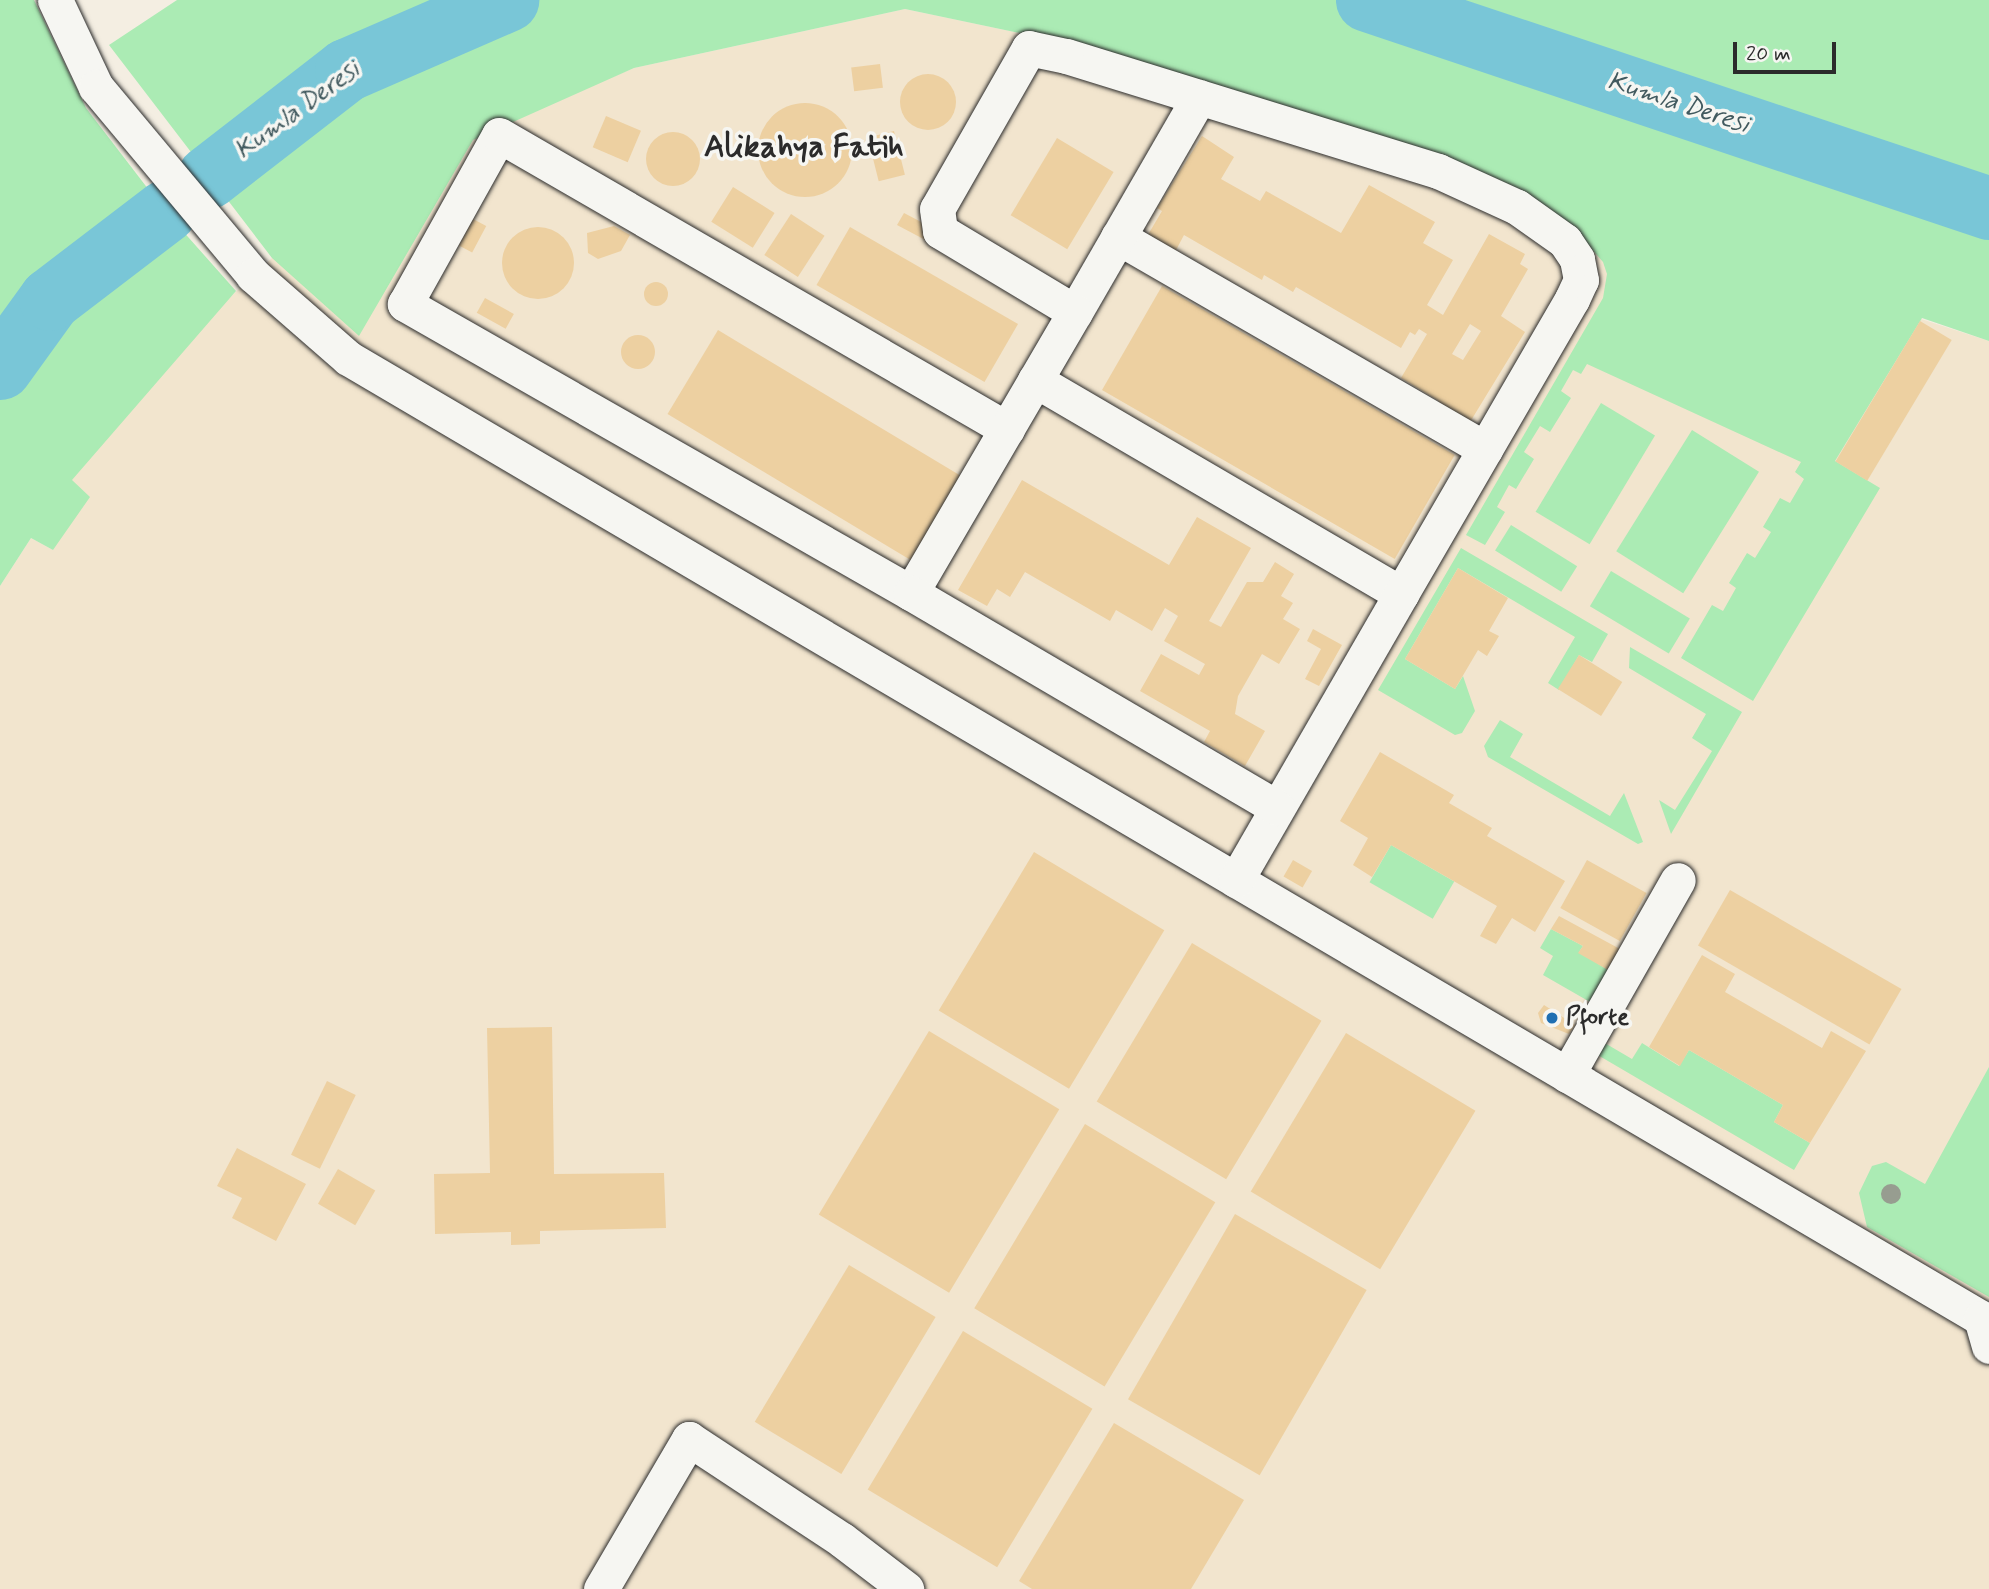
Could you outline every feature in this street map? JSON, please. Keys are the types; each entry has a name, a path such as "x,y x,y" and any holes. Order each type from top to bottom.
{"lane":[{"path":"55,0 96,87 253,275 348,358 1981,1318 1989,1346"},
{"path":"1075,312 940,231 937,209 1029,48 1438,171 1517,206 1565,241 1577,259 1581,280 1236,880"},
{"path":"911,593 1199,97"},
{"path":"1007,429 499,135 405,304 911,593 1277,808"},
{"path":"1118,237 1485,449"},
{"path":"1035,380 1401,594"},
{"path":"1567,1075 1678,880"},
{"path":"601,1589 689,1439 842,1540 906,1589"}],"shaded area":[{"path":"905,9 1072,44 1989,341 1989,1589 0,1589 0,586 31,538 53,550 71,480 226,301 272,258 329,214 519,116 634,68"}],"green space":[{"path":"0,0 34,0 86,108 165,211 236,291 72,480 90,497 53,550 31,538 0,586"},
{"path":"177,0 1362,0 1989,210 1989,341 1922,318 1835,461 1880,488 1753,701 1681,658 1712,605 1723,611 1736,588 1729,583 1747,553 1755,558 1771,532 1763,527 1780,498 1790,503 1804,479 1795,472 1801,462 1587,364 1581,374 1573,370 1561,391 1571,398 1550,432 1540,426 1524,452 1534,459 1516,489 1509,485 1497,507 1505,512 1485,545 1466,535 1603,298 1607,274 1603,262 1574,229 1072,44 905,9 634,68 473,140 359,336 272,258 109,45"},
{"path":"1367,0 1989,0 1989,208 1525,50"},
{"path":"1601,403 1655,435 1590,544 1536,512"},
{"path":"1692,430 1759,472 1683,593 1616,551"},
{"path":"1511,525 1577,566 1561,592 1495,550"},
{"path":"1461,548 1608,634 1592,662 1579,655 1559,690 1548,683 1575,637 1458,568 1405,659 1455,689 1463,676 1475,711 1462,733 1455,735 1378,690"},
{"path":"1611,571 1690,618 1669,654 1590,606"},
{"path":"1630,647 1742,712 1671,834 1659,800 1675,810 1712,751 1692,738 1706,714 1629,668"},
{"path":"1500,720 1523,734 1510,757 1610,816 1624,793 1643,842 1638,844 1488,757 1484,746"},
{"path":"1391,845 1454,882 1433,919 1370,882"},
{"path":"1551,929 1583,946 1579,952 1608,970 1590,1002 1543,975 1553,956 1540,948"},
{"path":"1603,1042 1632,1059 1642,1043 1679,1066 1689,1050 1783,1105 1774,1122 1810,1143 1794,1170 1596,1054"},
{"path":"1989,1067 1989,1297 1867,1227 1859,1193 1872,1166 1886,1162 1925,1184"}],"building":[{"path":"880,64 883,88 854,91 851,68"},
{"path":"922,74 934,74 944,78 952,86 956,102 952,118 944,126 934,130 922,130 912,126 904,118 900,108 900,96 904,86 912,78"},
{"path":"805,103 823,106 838,117 849,132 852,150 849,168 838,183 823,194 805,197 787,194 772,183 761,168 758,150 761,132 772,117 787,106"},
{"path":"606,116 641,131 628,162 593,147"},
{"path":"894,131 905,175 879,181 868,138"},
{"path":"678,132 688,136 696,144 700,159 696,174 688,182 668,186 658,182 650,174 646,154 650,144 658,136"},
{"path":"1202,136 1234,157 1221,179 1260,201 1266,191 1341,233 1369,185 1435,222 1423,243 1453,260 1427,305 1443,315 1489,234 1525,254 1520,264 1528,269 1501,316 1525,332 1467,427 1435,408 1439,401 1401,378 1427,334 1419,329 1415,335 1410,332 1401,348 1296,287 1293,292 1264,275 1262,280 1184,235 1174,254 1146,238 1162,211 1157,208","holes":["1470,324 1481,331 1463,360 1452,354"]},
{"path":"1057,138 1114,172 1067,249 1011,215"},
{"path":"733,187 775,213 753,248 711,222"},
{"path":"904,213 927,225 931,243 897,225"},
{"path":"791,214 825,236 798,277 764,255"},
{"path":"473,219 486,226 472,253 459,245"},
{"path":"614,226 630,235 621,251 598,259 588,253 587,233"},
{"path":"538,227 552,230 564,237 571,249 574,263 571,277 564,289 552,296 538,299 524,296 512,289 505,277 502,263 505,249 512,237 524,230"},
{"path":"850,227 1018,324 985,382 816,285"},
{"path":"656,282 665,285 668,294 665,303 656,306 647,303 644,294 647,285"},
{"path":"1162,286 1455,455 1395,559 1102,390"},
{"path":"485,298 514,314 506,329 477,313"},
{"path":"1920,321 1952,340 1867,481 1836,462"},
{"path":"718,330 963,477 913,561 668,414"},
{"path":"638,335 650,340 655,352 650,364 638,369 626,364 621,352 626,340"},
{"path":"1022,480 1169,565 1197,517 1251,548 1209,621 1221,627 1247,582 1263,582 1275,562 1294,574 1281,596 1293,603 1283,619 1300,629 1279,664 1262,654 1238,696 1235,714 1265,731 1245,766 1204,742 1210,731 1140,691 1161,654 1199,675 1205,664 1164,641 1178,616 1165,608 1152,631 1116,610 1110,621 1025,572 1010,597 997,589 987,606 958,590"},
{"path":"1458,568 1508,598 1489,631 1499,636 1487,656 1478,650 1455,689 1405,659"},
{"path":"1313,629 1342,645 1319,686 1305,679 1321,649 1307,641"},
{"path":"1579,655 1622,682 1601,716 1558,689"},
{"path":"1380,752 1454,795 1449,803 1492,828 1487,836 1565,881 1535,932 1512,918 1496,944 1480,936 1497,906 1391,845 1372,877 1353,865 1368,838 1340,821"},
{"path":"1034,852 1164,930 1069,1089 939,1011"},
{"path":"1293,860 1312,871 1303,887 1284,876"},
{"path":"1587,860 1646,893 1620,941 1560,908"},
{"path":"1730,890 1901,989 1869,1044 1698,945"},
{"path":"1559,916 1620,949 1608,970 1578,953 1583,946 1551,929"},
{"path":"1192,943 1321,1021 1226,1179 1097,1102"},
{"path":"1702,955 1735,974 1725,992 1822,1048 1831,1031 1866,1051 1810,1143 1774,1122 1783,1105 1689,1050 1680,1066 1649,1047"},
{"name":"Pforte","path":"1544,1005 1575,1025 1569,1034 1541,1023 1538,1013"},
{"path":"552,1027 554,1174 664,1173 666,1228 540,1231 540,1244 511,1245 511,1232 435,1234 434,1174 490,1173 487,1028"},
{"path":"929,1031 1059,1109 949,1293 819,1214"},
{"path":"1346,1033 1475,1111 1380,1269 1251,1192"},
{"path":"327,1081 356,1095 320,1169 291,1155"},
{"path":"1085,1124 1215,1202 1105,1387 974,1308"},
{"path":"237,1148 306,1184 276,1241 232,1218 242,1198 217,1186"},
{"path":"338,1169 375,1190 355,1225 318,1204"},
{"path":"1235,1214 1367,1290 1260,1475 1128,1399"},
{"path":"849,1265 936,1317 841,1474 755,1422"},
{"path":"963,1331 1092,1409 997,1567 868,1490"},
{"path":"1114,1423 1244,1500 1191,1589 1032,1589 1019,1581"}],"waterway":[{"name":"Kumla Deresi","path":"208,177 346,70 507,0"},
{"name":"Kumla Deresi","path":"1367,0 1989,208"},
{"name":"Kumla Deresi","path":"0,368 50,299 165,211"}],"place":[{"name":"Pforte","path":"1552,1018"}],"district":[{"name":"Alikahya Fatih","path":"804,147"}]}
